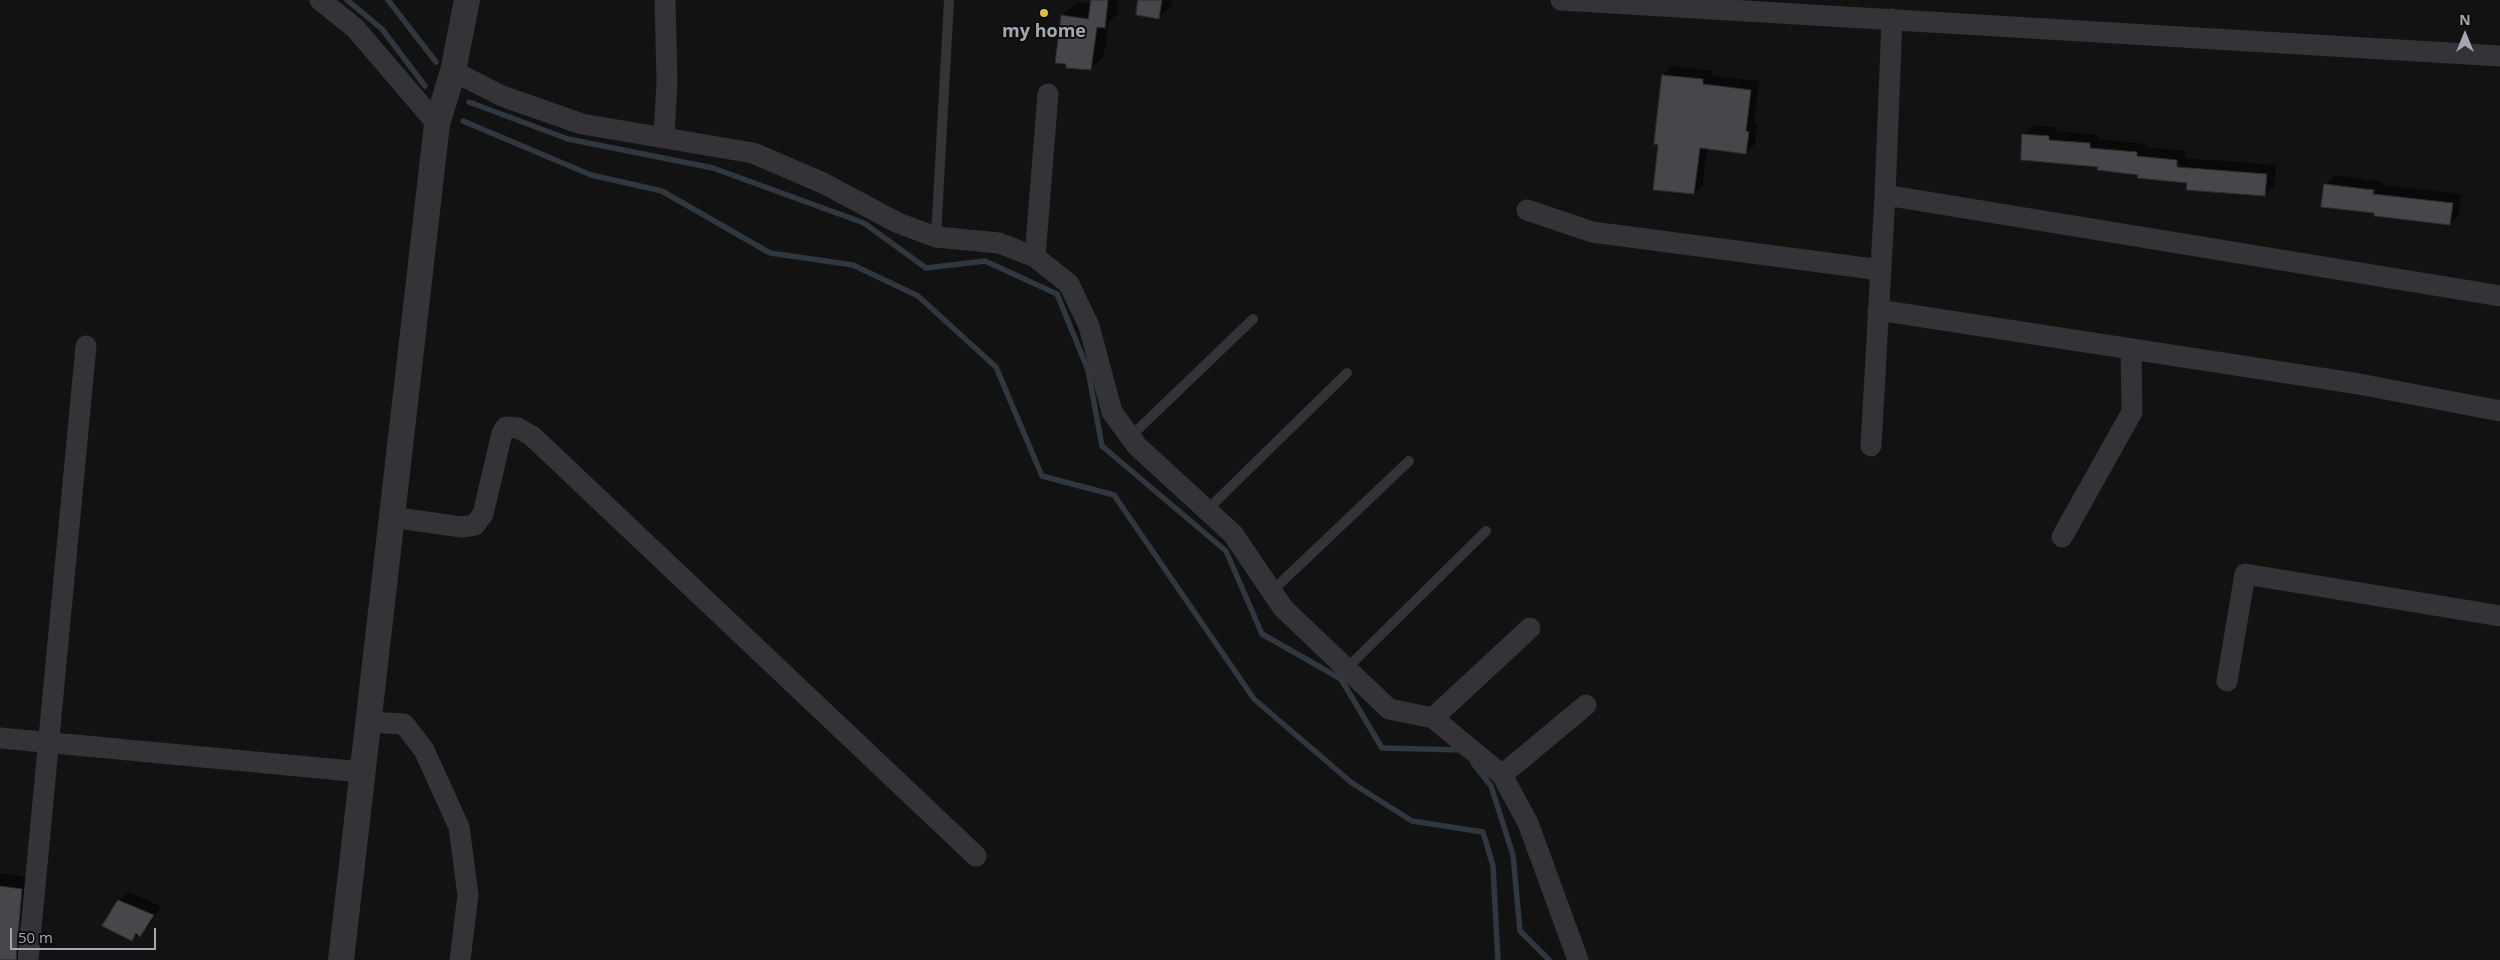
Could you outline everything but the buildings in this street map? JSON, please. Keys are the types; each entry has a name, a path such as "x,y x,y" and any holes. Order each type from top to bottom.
{"street":[{"path":"320,0 355,28 437,124"},
{"path":"341,960 437,124 453,71 466,0"},
{"path":"664,137 667,81 665,0"},
{"path":"1561,0 2500,56"},
{"path":"1871,446 1885,195 1892,19"},
{"path":"453,71 502,96 582,124 753,153 823,183 898,223 936,237 999,243 1035,257 1069,284 1089,326 1112,412 1137,446 1233,534 1283,608 1389,709 1433,718 1502,775 1528,822 1578,960"},
{"path":"1035,257 1048,94"},
{"path":"1885,195 2500,296"},
{"path":"1526,210 1592,232 1881,270"},
{"path":"1878,310 2359,384 2500,411"},
{"path":"28,960 86,346"},
{"path":"2062,537 2132,412 2131,349"},
{"path":"391,517 462,527 475,525 483,514 502,433 506,428 518,428 539,443 976,856"},
{"path":"2227,681 2245,574 2500,616"},
{"path":"1433,718 1530,628"},
{"path":"1502,775 1586,705"},
{"path":"367,722 404,724 424,750 459,827 468,895 460,960"},
{"path":"0,738 362,772"}],"lane":[{"path":"936,237 948,0"},
{"path":"1130,436 1253,319"},
{"path":"1207,510 1347,373"},
{"path":"1272,591 1410,461"},
{"path":"1346,668 1486,531"}],"waterway":[{"path":"347,0 382,29 425,86"},
{"path":"388,0 436,62"},
{"path":"469,102 568,139 713,168 864,223 926,268 985,261 1057,294 1088,370 1102,446 1226,551 1262,634 1341,679 1382,748 1462,750"},
{"path":"463,121 591,175 662,191 770,253 853,265 918,296 996,367 1042,476 1114,495 1254,699 1352,783 1412,821 1483,832 1493,866 1498,960"},
{"path":"1473,763 1491,786 1513,855 1520,931 1549,960"}],"place":[{"name":"my home","path":"1044,13"}]}
